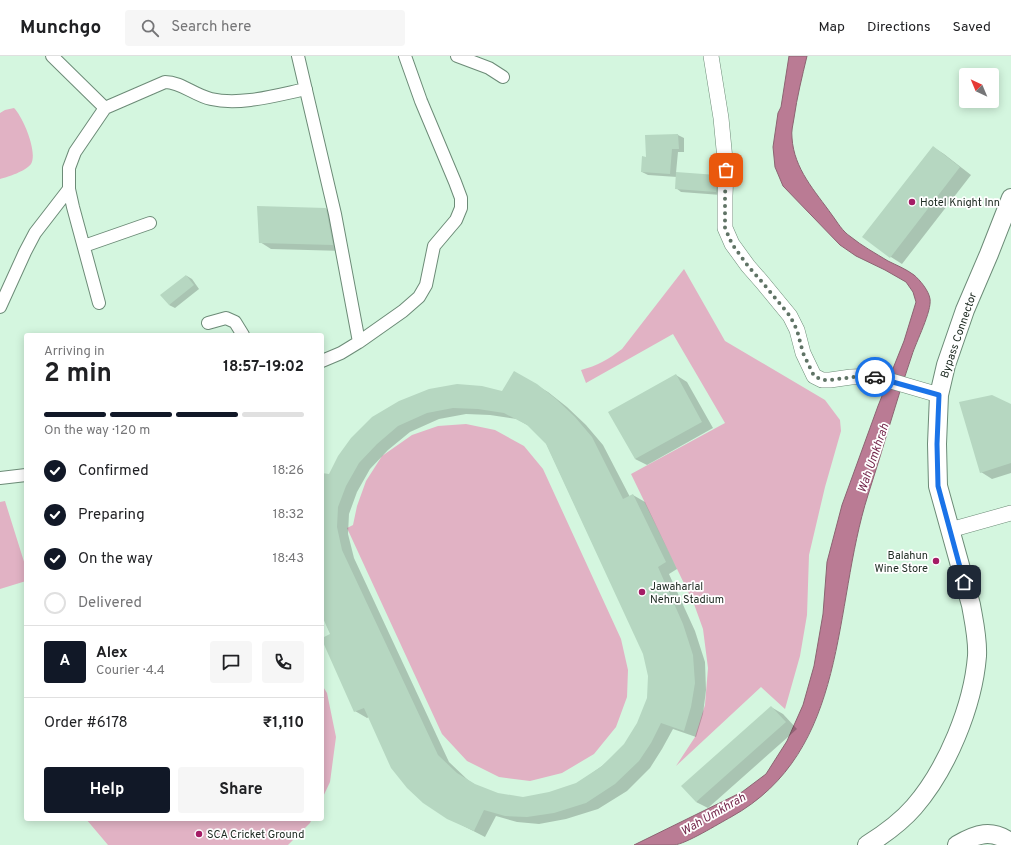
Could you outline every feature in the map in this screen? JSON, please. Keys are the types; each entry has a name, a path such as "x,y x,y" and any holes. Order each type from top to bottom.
{"main road":[{"name":"Bypass Connector","path":"866,845 879,837 914,807 931,782 941,767 956,735 967,708 972,687 977,655 971,605 943,504 938,480 937,444 939,395 946,365 965,310 1011,198"},
{"path":"957,845 981,834 1003,836 1011,843"}],"street":[{"path":"52,56 105,108"},
{"path":"298,56 335,214 360,342"},
{"path":"324,360 341,353 360,342 403,311 418,297 426,285 434,246 456,220 461,208 461,198 421,102 405,56"},
{"path":"457,56 489,68 503,77"},
{"path":"711,56 722,118 726,162 725,228 732,244 748,266 790,316 797,330 803,353 814,376 822,380 874,376 939,395"},
{"path":"99,303 69,189 69,168 75,152 105,108 164,82 171,82 203,97 219,100 268,97 306,89"},
{"path":"0,307 35,233 69,189"},
{"path":"84,246 150,223"},
{"path":"208,323 226,318 235,322 242,333"},
{"path":"0,478 24,475"},
{"path":"950,530 1011,513"}],"shaded area":[{"path":"14,108 18,112 31,143 33,159 29,167 0,179 0,113"},
{"path":"684,269 725,341 825,400 840,420 841,431 825,487 809,555 807,615 800,656 785,709 761,687 676,766 695,737 705,705 708,668 703,629 694,604 631,474 725,423 673,334 586,383 581,370 603,362 622,349"},
{"path":"466,424 495,430 524,446 543,469 621,639 628,670 627,697 616,727 594,754 562,773 530,781 499,777 467,761 442,734 347,528 353,525 357,506 366,481 382,456 412,435 438,426"},
{"path":"5,501 24,562 24,582 0,589 0,502"},
{"path":"324,688 327,693 336,737 330,782 324,795"},
{"name":"SCA Cricket Ground","path":"88,821 311,821 288,845 108,845"}],"water":[{"name":"Wah Umkhrah","path":"789,56 807,56 795,110 792,133 794,149 801,170 812,188 845,232 888,261 914,275 928,293 930,299 929,311 906,372 868,495 857,539 831,674 817,716 798,755 770,789 731,817 702,833 674,845 634,845 742,792 766,774 787,741 803,705 814,666 823,614 827,562 842,505 878,406 904,341 916,302 913,292 906,282 856,256 840,245 783,186 775,167 773,147"}],"building":[{"path":"678,134 679,149 672,149 670,174 641,172 642,156 646,157 645,135"},
{"name":"Hotel Knight Inn","path":"933,146 960,167 890,258 862,237"},
{"path":"676,172 717,175 716,192 675,189"},
{"path":"257,206 326,208 333,245 259,243"},
{"path":"186,275 194,285 169,305 160,295"},
{"name":"Jawaharlal Nehru Stadium","path":"514,371 537,384 575,417 592,437 623,499 633,494 666,562 658,567 683,624 693,655 695,683 691,707 684,731 661,723 651,743 639,761 615,784 586,803 554,813 527,817 505,816 484,810 474,831 447,819 423,803 407,788 391,768 364,708 354,712 324,644 324,637 330,634 324,620 324,473 329,474 338,456 351,438 372,417 399,401 429,389 457,384 482,386 502,391","holes":["453,408 478,409 504,413 527,425 546,444 643,654 648,676 647,698 637,723 624,744 602,766 576,783 549,792 523,797 498,793 475,784 457,773 438,755 342,550 337,527 338,507 346,486 359,463 377,444 398,426 427,413"]},
{"path":"676,374 702,422 635,459 608,412"},
{"path":"992,395 1011,404 1011,463 980,473 959,402"},
{"path":"771,706 786,722 696,802 681,786"}],"way so far":[{"path":"726,170 725,228 732,244 748,266 790,316 797,330 803,353 814,376 822,380 862,376 875,377"}],"place":[{"name":"Hotel Knight Inn","path":"912,202"},
{"name":"Balahun Wine Store","path":"936,561"},
{"name":"Jawaharlal Nehru Stadium","path":"642,592"},
{"name":"SCA Cricket Ground","path":"199,834"}],"route":[{"path":"875,377 939,395 937,444 938,486 964,582"}]}
